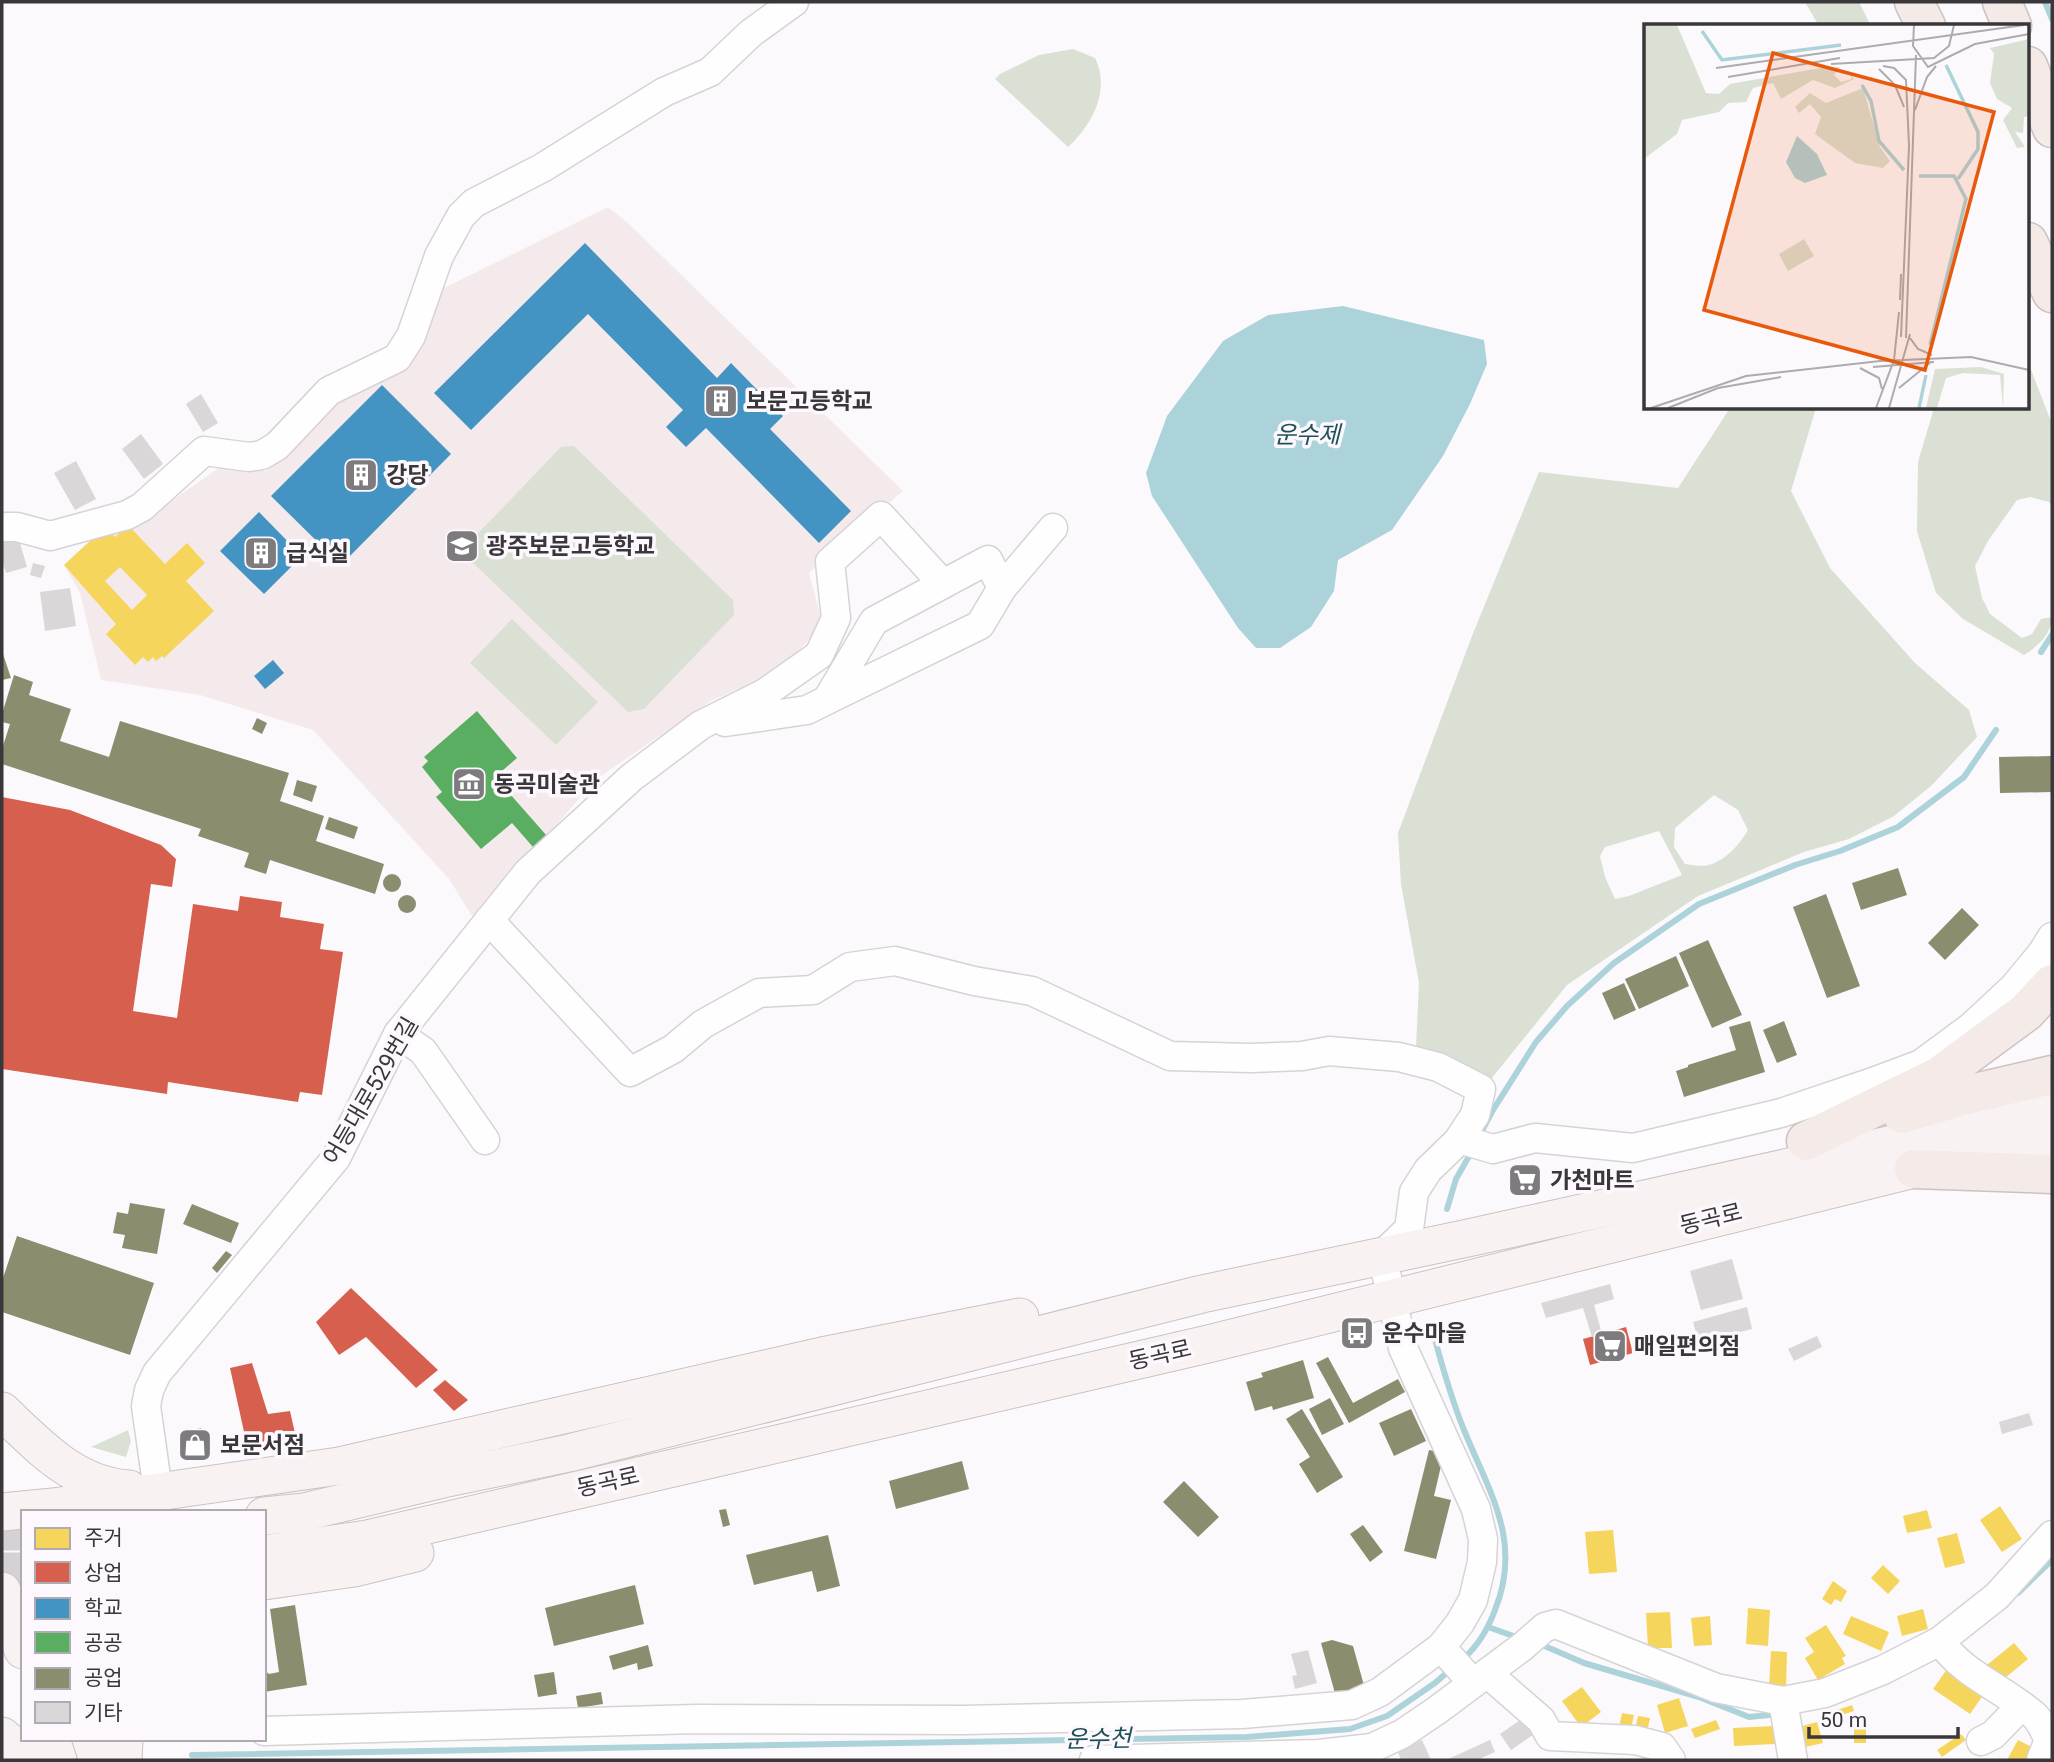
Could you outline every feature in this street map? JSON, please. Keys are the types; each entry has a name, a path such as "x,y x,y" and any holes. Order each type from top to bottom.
{"highway":[{"path":"1914,2 1925,24"},
{"path":"2002,2 2011,24"},
{"path":"2030,71 2052,128"},
{"path":"2040,268 2052,310"},
{"path":"1806,1141 1939,1076 2026,1013 2052,984"},
{"path":"1806,1141 1966,1095 2052,1075"},
{"path":"1914,1169 2052,1174"}],"main road":[{"name":"동곡로","path":"266,1516 304,1512 569,1453 1202,1294 2052,1108"},
{"name":"동곡로","path":"266,1554 367,1539 1208,1344 1914,1169 2052,1138"},
{"path":"1639,1200 1806,1141"},
{"path":"126,1510 157,1501 339,1466 822,1356 1086,1304 1202,1294"},
{"path":"266,1581 354,1568 1099,1389 1208,1344"},
{"path":"2,1411 66,1469 87,1480 122,1488 157,1501"},
{"path":"37,1510 157,1501"},
{"path":"21,1594 2,1592 21,1644"},
{"path":"2,1736 30,1760"},
{"path":"52,1741 58,1760"},
{"path":"92,1741 98,1760"},
{"path":"123,1760 124,1741"}],"street":[{"path":"2,527 17,527 50,537 127,515 142,507 204,451 250,457 262,455 276,446 329,391 397,358 411,337 439,256 461,216 474,203 542,168 664,92 710,72 751,33 794,2"},
{"name":"어등대로529번길","path":"157,1501 146,1406 149,1390 157,1373 336,1158 398,1034 528,872 632,777 701,725 765,693 819,655 836,618 830,562 881,516 943,584"},
{"path":"701,725 807,710 980,625 1002,588 1053,528"},
{"path":"827,700 874,621 988,560 1002,588"},
{"path":"489,920 629,1072 673,1049 703,1024 758,993 813,990 850,967 895,961 974,981 1031,991 1170,1056 1250,1059 1302,1056 1329,1051 1399,1057 1438,1067 1480,1089 1472,1144"},
{"path":"266,1731 697,1719 964,1720 1228,1714 1352,1705 1380,1692 1444,1650 1473,1600 1482,1562 1483,1539 1476,1509 1403,1348 1382,1255 1409,1229 1414,1192 1428,1170 1472,1144 1535,1139 1633,1148 1781,1113 1871,1083 1921,1064 1971,1027 2014,987 2052,937"},
{"path":"398,1034 423,1051 485,1140"},
{"path":"1094,1760 1319,1755 1373,1748 1402,1734 1522,1647 1545,1627 1556,1624 1716,1688 1783,1710 1946,1648 2052,1535"},
{"path":"1946,1648 1988,1685 2037,1718 2048,1746"},
{"path":"1444,1650 1476,1678 1521,1700 1541,1720 1550,1736 1634,1740 1672,1748"},
{"path":"1981,1741 1993,1735 2021,1706"},
{"path":"1783,1710 1793,1760"}],"shaded area":[{"path":"1805,2 1859,2 1870,24 1818,24"},
{"path":"1073,49 1095,58 1101,82 1100,94 1091,118 1068,147 995,79 1039,55"},
{"name":"광주보문고등학교","path":"608,207 628,223 903,491 809,573 823,625 778,672 711,701 595,780 547,836 527,852 474,919 449,879 313,730 200,695 101,680 80,593 64,565 105,527 163,507 220,467 266,471 339,399 405,359 436,292"},
{"path":"2030,367 2052,424 2052,507 2049,502 2030,497 2017,500 1988,541 1975,566 1982,598 1990,614 2022,638 2032,634 2041,619 2052,617 2043,639 2024,655 1963,619 1936,593 1917,531 1918,462 1933,410 2030,410"},
{"path":"1729,410 1815,410 1791,491 1830,568 1915,663 1969,710 1977,737 1931,786 1894,816 1849,839 1804,852 1698,896 1567,985 1487,1084 1416,1048 1419,983 1401,884 1398,833 1472,636 1539,472 1678,488","holes":["1714,795 1738,810 1748,830 1732,851 1709,865 1685,864 1674,847 1675,828","1659,831 1682,875 1615,899 1605,877 1600,856 1605,847"]},
{"path":"574,446 733,600 734,615 644,709 628,712 468,558 465,547 561,447"},
{"path":"512,619 598,702 556,745 470,663"},
{"path":"128,1430 131,1441 126,1457 91,1447"}],"water":[{"name":"운수제","path":"1343,306 1484,340 1487,364 1443,456 1392,530 1338,560 1334,591 1311,627 1280,648 1256,648 1238,628 1152,496 1146,473 1167,416 1223,341 1268,315"}],"building: 주거":[{"path":"128,525 165,564 187,543 205,563 186,581 214,611 164,658 162,656 156,661 153,657 148,662 143,657 135,665 106,634 116,624 64,565 105,527 115,537","holes":["120,567 147,595 132,610 105,581"]},
{"path":"2000,1506 2022,1539 2002,1552 1980,1520"},
{"path":"1927,1510 1932,1528 1907,1533 1903,1516"},
{"path":"1613,1530 1617,1572 1589,1574 1585,1532"},
{"path":"1957,1533 1965,1563 1945,1568 1937,1538"},
{"path":"1883,1565 1900,1581 1888,1594 1871,1578"},
{"path":"1833,1581 1847,1591 1841,1602 1835,1599 1831,1605 1822,1599"},
{"path":"1748,1608 1770,1610 1768,1646 1746,1644"},
{"path":"1923,1609 1928,1629 1902,1636 1897,1616"},
{"path":"1670,1612 1672,1648 1648,1648 1646,1613"},
{"path":"1710,1616 1712,1645 1694,1646 1691,1618"},
{"path":"1851,1616 1889,1632 1881,1651 1843,1634"},
{"path":"1826,1625 1846,1656 1842,1658 1845,1664 1818,1680 1805,1658 1814,1652 1805,1638"},
{"path":"2014,1643 2028,1659 2000,1682 1982,1669"},
{"path":"1771,1651 1787,1652 1786,1688 1769,1688"},
{"path":"1947,1669 1984,1694 1970,1714 1933,1689"},
{"path":"1582,1687 1601,1712 1581,1727 1562,1701"},
{"path":"1679,1698 1688,1726 1665,1733 1657,1705"},
{"path":"1852,1705 1854,1711 1839,1716 1837,1710"},
{"path":"1622,1713 1634,1715 1631,1729 1619,1727"},
{"path":"1638,1716 1650,1718 1647,1732 1635,1729"},
{"path":"1854,1717 1866,1717 1866,1743 1854,1743"},
{"path":"1716,1720 1720,1729 1695,1738 1691,1729"},
{"path":"1817,1722 1823,1743 1801,1748 1795,1728"},
{"path":"1774,1726 1775,1744 1734,1746 1733,1728"},
{"path":"1961,1734 1966,1740 1942,1757 1937,1750"},
{"path":"2018,1740 2036,1749 2030,1760 2007,1760"}],"building: 상업":[{"path":"2,797 70,810 161,845 176,859 172,887 151,884 133,1011 177,1018 193,904 238,911 240,896 282,902 280,917 324,924 320,949 343,952 322,1095 300,1092 298,1102 168,1082 167,1094 2,1069"},
{"path":"351,1288 438,1370 416,1388 366,1337 339,1355 316,1322"},
{"path":"1626,1327 1633,1353 1590,1365 1583,1339"},
{"path":"252,1363 268,1414 290,1411 297,1442 248,1450 230,1368"},
{"path":"445,1380 468,1400 454,1411 433,1390"},
{"name":"보문서점","path":"201,1428 210,1457 185,1461 182,1433"}],"building: 학교":[{"name":"보문고등학교","path":"585,243 717,378 731,363 783,416 770,429 851,511 819,543 706,428 686,447 666,427 683,410 588,314 471,430 434,393"},
{"name":"강당","path":"382,385 451,454 341,565 271,496"},
{"name":"급식실","path":"259,512 302,556 264,594 220,551"},
{"path":"273,660 284,673 265,689 254,676"}],"building: 공공":[{"name":"동곡미술관","path":"477,711 517,758 495,777 547,836 533,847 512,823 481,849 436,797 442,792 422,767 428,761 424,757"}],"building: 공업":[{"path":"2,651 11,678 2,680"},
{"path":"14,675 33,682 29,695 71,709 60,741 109,757 120,721 289,773 280,801 324,816 316,841 384,864 375,894 270,860 266,874 244,867 249,853 198,836 201,829 2,764 2,749 10,724 2,722 2,714"},
{"path":"257,718 267,723 262,734 252,729"},
{"path":"2052,756 2052,792 2000,793 1999,757"},
{"path":"297,780 317,786 312,802 293,795"},
{"path":"329,817 358,827 354,839 325,829"},
{"path":"1898,868 1907,895 1861,910 1852,883"},
{"path":"392,874 398,877 401,883 398,889 392,892 386,889 383,883 386,877"},
{"path":"1826,894 1860,986 1827,998 1793,907"},
{"path":"407,895 413,898 416,904 413,910 407,913 401,910 398,904 401,898"},
{"path":"1962,908 1979,925 1945,960 1928,943"},
{"path":"1708,940 1742,1015 1712,1028 1679,953"},
{"path":"1676,956 1689,986 1639,1009 1625,979"},
{"path":"1624,983 1636,1010 1614,1020 1602,993"},
{"path":"1750,1021 1765,1072 1684,1097 1676,1071 1736,1050 1729,1027"},
{"path":"1784,1021 1797,1055 1777,1063 1763,1030"},
{"path":"130,1203 165,1209 157,1254 122,1248 125,1235 113,1233 117,1212 128,1214"},
{"path":"192,1204 239,1223 231,1243 183,1224"},
{"path":"17,1236 154,1283 130,1355 2,1312 2,1281"},
{"path":"226,1251 232,1255 217,1273 212,1268"},
{"path":"1328,1357 1353,1403 1398,1379 1405,1392 1349,1423 1316,1363"},
{"path":"1303,1360 1314,1398 1273,1410 1272,1406 1255,1411 1246,1382 1263,1377 1261,1373"},
{"path":"1330,1398 1344,1424 1322,1435 1309,1409"},
{"path":"1302,1409 1343,1477 1317,1493 1299,1464 1310,1457 1286,1419"},
{"path":"1411,1409 1426,1441 1394,1456 1379,1423"},
{"path":"1429,1450 1444,1453 1434,1496 1451,1500 1436,1559 1404,1551"},
{"path":"962,1461 969,1489 896,1509 889,1481"},
{"path":"1184,1481 1219,1517 1198,1537 1163,1502"},
{"path":"726,1509 730,1525 723,1527 719,1510"},
{"path":"1363,1525 1383,1552 1370,1562 1350,1534"},
{"path":"828,1535 840,1586 817,1592 812,1571 754,1585 746,1555"},
{"path":"635,1585 644,1624 554,1646 545,1608"},
{"path":"295,1605 307,1685 266,1692 266,1672 269,1674 279,1672 270,1609"},
{"path":"1332,1640 1353,1646 1365,1689 1336,1697 1321,1643"},
{"path":"648,1645 653,1666 638,1670 637,1663 613,1670 609,1656"},
{"path":"554,1672 557,1694 538,1697 534,1675"},
{"path":"601,1692 603,1704 578,1708 576,1696"}],"building: 기타":[{"path":"201,394 218,423 203,432 186,404"},
{"path":"141,434 163,464 144,479 122,449"},
{"path":"76,461 96,499 75,510 54,473"},
{"path":"17,533 27,567 6,573 2,559 2,537"},
{"path":"33,563 45,566 41,578 30,575"},
{"path":"70,588 76,626 45,631 40,592"},
{"path":"1732,1259 1743,1299 1701,1310 1690,1271"},
{"path":"1610,1284 1614,1299 1594,1305 1602,1334 1592,1337 1583,1308 1546,1318 1541,1303"},
{"path":"1747,1307 1752,1329 1699,1343 1693,1322"},
{"path":"1817,1336 1822,1347 1794,1361 1788,1349"},
{"path":"2029,1413 2033,1425 2002,1434 1999,1422"},
{"path":"1308,1650 1317,1683 1295,1689 1292,1676 1297,1675 1291,1654"},
{"path":"1529,1714 1540,1730 1511,1750 1500,1734"},
{"path":"1422,1740 1431,1760 1401,1760 1397,1750"},
{"path":"1490,1740 1495,1752 1477,1760 1446,1760"}],"waterway":[{"path":"2045,2 2052,19"},
{"path":"2041,652 2052,635"},
{"path":"1478,1138 1536,1042 1567,1006 1614,963 1699,904 1898,827 1964,777 1996,730"},
{"path":"1447,1209 1456,1179 1472,1151"},
{"name":"운수천","path":"1433,1332 1455,1406 1492,1496 1504,1539 1503,1585 1495,1610 1482,1636 1463,1659"},
{"path":"2018,1593 2052,1560"},
{"path":"1488,1627 1519,1638"},
{"path":"1540,1644 1584,1663 1699,1697 1749,1717 1779,1714"},
{"name":"운수천","path":"192,1755 1247,1737 1350,1729 1387,1716 1452,1668"}],"tunnel":[{"path":"2,1532 21,1532"},
{"path":"2,1571 21,1571"}],"place":[{"name":"보문고등학교","path":"721,401"},
{"name":"강당","path":"361,475"},
{"name":"광주보문고등학교","path":"462,546"},
{"name":"급식실","path":"261,553"},
{"name":"동곡미술관","path":"469,784"},
{"name":"가천마트","path":"1525,1180"},
{"name":"운수마을","path":"1357,1333"},
{"name":"매일편의점","path":"1610,1346"},
{"name":"보문서점","path":"195,1445"}]}
